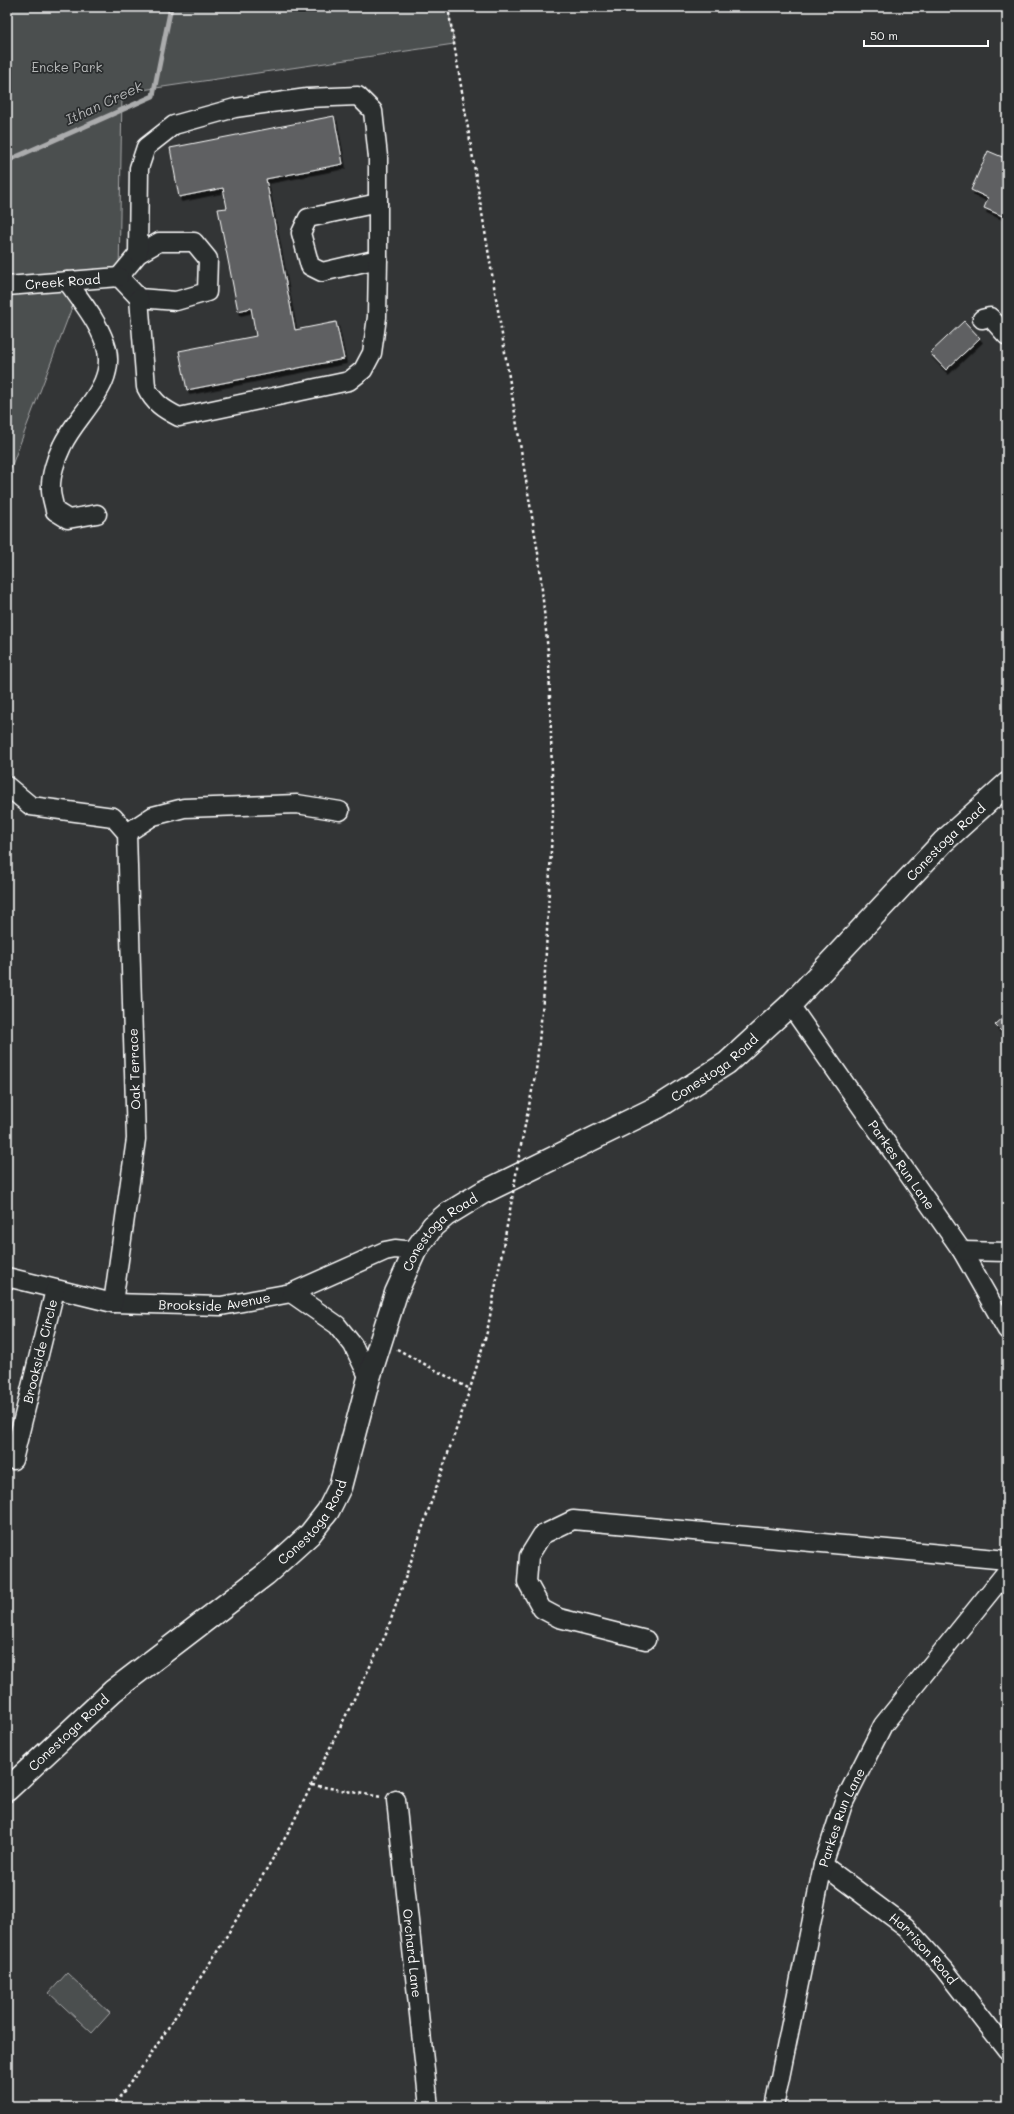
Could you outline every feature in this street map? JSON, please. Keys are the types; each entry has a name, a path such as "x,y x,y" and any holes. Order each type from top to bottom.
{"main road":[{"name":"Conestoga Road","path":"10,1780 113,1691 266,1574 310,1534 328,1511 340,1487 369,1378 396,1293 415,1251 433,1226 464,1203 660,1106 728,1063 790,1004 943,842 1007,784"}],"street":[{"path":"138,254 139,168 146,147 174,125 235,108 307,98 358,96 373,111 378,156 378,259 376,317 372,353 362,370 349,382 179,417 164,410 152,399 146,387 139,298 119,277 138,254 160,242 194,242 208,259 207,292 176,301 139,298"},
{"path":"378,203 308,218 301,233 310,266 322,272 378,259"},
{"name":"Creek Road","path":"7,286 119,277"},
{"path":"67,281 94,318 106,344 108,363 101,389 62,446 55,466 51,490 55,511 68,519 97,514"},
{"path":"982,319 990,317 1007,336"},
{"path":"7,786 31,806 113,817 127,833 153,816 184,808 297,804 340,811"},
{"name":"Oak Terrace","path":"113,1303 136,1139 127,833"},
{"name":"Parkes Run Lane","path":"790,1004 962,1251 1007,1330"},
{"name":"Brookside Avenue","path":"7,1277 113,1303 222,1306 291,1293 385,1251 395,1249 415,1251"},
{"path":"962,1251 1007,1252"},
{"name":"Brookside Circle","path":"13,1460 55,1290"},
{"path":"291,1293 338,1325 353,1345 369,1378"},
{"path":"646,1640 559,1618 542,1609 527,1582 529,1556 542,1535 573,1520 1007,1560"},
{"name":"Parkes Run Lane","path":"774,2107 822,1865 843,1804 883,1725 1007,1572"},
{"name":"Orchard Lane","path":"396,1800 429,2107"},
{"name":"Harrison Road","path":"822,1865 906,1927 944,1969 1007,2050"}],"path":[{"path":"112,2107 148,2059 220,1947 288,1833 386,1634 470,1388 487,1332 536,1071 544,991 553,810 549,662 539,559 448,7"},
{"path":"380,1342 409,1355 470,1388"},
{"path":"312,1785 396,1800"}],"green space":[{"name":"Encke Park","path":"7,7 448,7 454,44 122,93 119,277 82,281 7,478"},
{"path":"67,1973 110,2013 92,2033 49,1993"}],"building":[{"path":"334,116 343,164 266,179 295,330 336,322 344,359 187,390 179,351 256,336 251,308 238,311 218,209 227,208 223,188 179,197 170,148"},
{"path":"988,151 1007,159 1007,186 1004,193 1007,194 1007,218 984,208 988,198 971,190"},
{"path":"964,321 980,338 946,370 930,353"},
{"path":"1007,1014 1007,1037 995,1025"}],"waterway":[{"name":"Ithan Creek","path":"7,161 153,96 171,7"}]}
